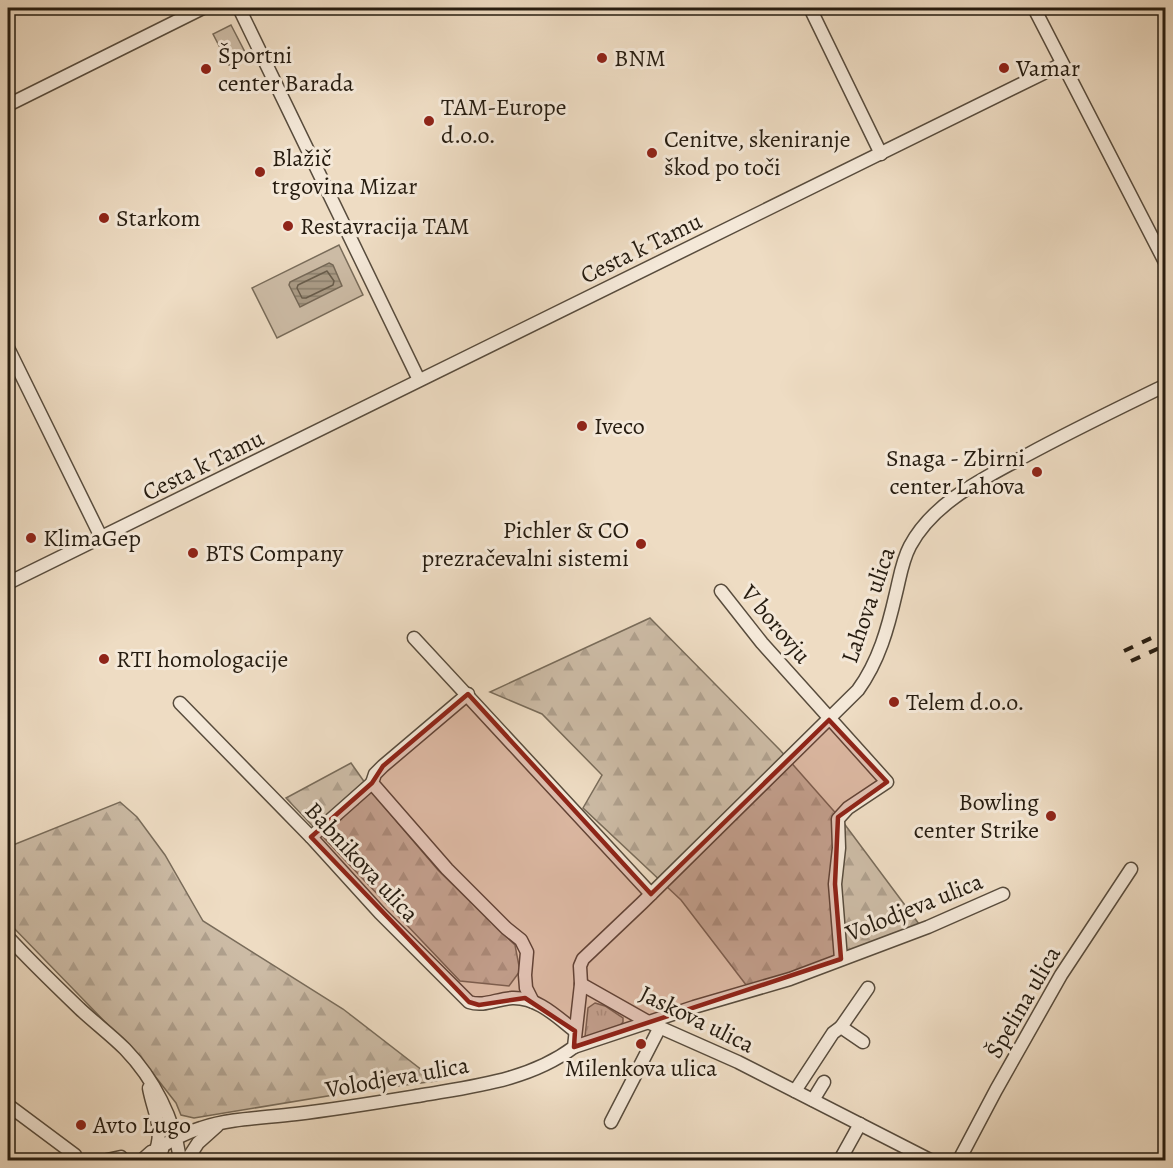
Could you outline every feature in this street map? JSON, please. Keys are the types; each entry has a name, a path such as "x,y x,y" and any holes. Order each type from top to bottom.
{"street":[{"path":"8,105 203,8"},
{"path":"239,8 419,380"},
{"path":"810,8 881,154"},
{"path":"1034,8 1166,264"},
{"name":"Cesta k Tamu","path":"8,583 1062,64"},
{"path":"8,348 101,537"},
{"name":"Lahova ulica","path":"581,984 580,966 583,959 858,690 867,678 885,636 906,555 920,530 935,513 977,482 1052,441 1166,385"},
{"name":"V borovju","path":"721,591 829,720 887,782 848,808"},
{"path":"414,638 651,894"},
{"path":"311,837 372,783 375,774 383,766 468,694"},
{"name":"Babnikova ulica","path":"180,703 311,837 380,913 469,1002 479,1005 510,998 525,999 545,1008 574,1030"},
{"path":"372,783 447,869 521,940 527,952 526,988 533,1002"},
{"name":"Volodjeva ulica","path":"842,959 835,884 839,848 838,819 848,808"},
{"name":"Špelina ulica","path":"959,1161 1061,975 1131,869"},
{"name":"Volodjeva ulica","path":"142,1161 145,1156 177,1137 201,1128 344,1109 522,1075 543,1067 574,1047 655,1025 694,1007 790,979 928,927 1003,894"},
{"path":"8,937 43,974 126,1051 147,1078 170,1117 183,1160"},
{"path":"574,1047 574,1030 581,984"},
{"name":"Jaskova ulica","path":"581,984 655,1025 738,1062 930,1161"},
{"path":"795,1091 833,1033 841,1028 868,988"},
{"path":"611,1122 655,1025"},
{"path":"841,1028 863,1042"},
{"path":"147,1078 160,1128 156,1150 172,1152 183,1160"},
{"path":"813,1100 824,1082"},
{"path":"8,1105 75,1155 76,1161"},
{"path":"183,1160 209,1131 221,1124"},
{"path":"840,1161 860,1124"},
{"path":"107,1161 121,1157"}],"highlighted area":[{"path":"468,694 651,894 829,720 887,782 838,817 835,884 841,959 574,1047 575,1031 525,998 479,1005 469,1002 311,837 372,783 383,766"}],"green space":[{"path":"231,25 247,56 229,65 213,34"},
{"path":"339,245 363,295 277,338 252,288"},
{"path":"650,618 780,750 840,818 919,924 750,990 681,900 583,808 602,775 542,714 490,692"},
{"path":"351,763 370,790 438,870 515,945 520,971 509,986 460,981 286,798"},
{"path":"120,802 137,817 165,855 203,921 343,1009 436,1081 352,1092 194,1118 181,1115 176,1103 144,1062 8,922 8,847"},
{"path":"595,1003 605,1006 623,1018 623,1022 620,1026 588,1039 585,1037 588,1008"}],"water":[{"path":"329,263 333,265 342,286 300,307 289,285 290,282"}],"railway":[{"path":"1124,651 1166,631"},
{"path":"1131,661 1166,645"}],"place":[{"name":"BNM","path":"602,58"},
{"name":"Vamar","path":"1004,68"},
{"name":"Športni center Barada","path":"206,69"},
{"name":"TAM-Europe d.o.o.","path":"429,121"},
{"name":"Cenitve, skeniranje škod po toči","path":"652,153"},
{"name":"Blažič trgovina Mizar","path":"260,172"},
{"name":"Starkom","path":"104,218"},
{"name":"Restavracija TAM","path":"288,226"},
{"name":"Iveco","path":"582,426"},
{"name":"Snaga - Zbirni center Lahova","path":"1037,472"},
{"name":"KlimaGep","path":"31,538"},
{"name":"Pichler & CO prezračevalni sistemi","path":"641,544"},
{"name":"BTS Company","path":"193,553"},
{"name":"RTI homologacije","path":"104,659"},
{"name":"Telem d.o.o.","path":"894,702"},
{"name":"Bowling center Strike","path":"1051,816"},
{"name":"Milenkova ulica","path":"641,1044"},
{"name":"Avto Lugo","path":"81,1125"}]}
